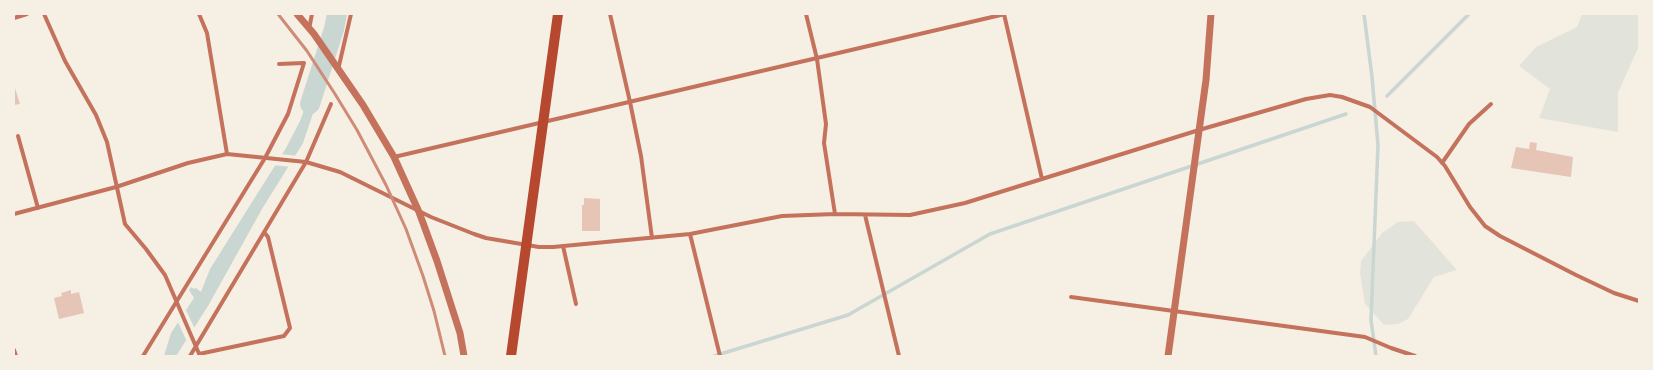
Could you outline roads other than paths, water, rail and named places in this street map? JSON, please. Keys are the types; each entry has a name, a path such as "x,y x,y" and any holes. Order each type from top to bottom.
{"main road":[{"path":"511,356 558,14"}],"street":[{"path":"14,18 27,14"},
{"path":"44,14 65,61 96,115 107,142 125,224 165,274 176,304 199,355 284,336 290,328 268,237 264,232"},
{"path":"199,14 207,32 227,154"},
{"path":"297,14 312,32 337,68 394,157 419,212 447,291 460,333 464,356"},
{"path":"312,14 312,32"},
{"path":"337,68 351,14"},
{"path":"610,14 641,156 652,238"},
{"path":"806,14 817,59 826,124 824,143 835,214"},
{"path":"394,157 1004,14 1042,179"},
{"path":"1168,356 1206,80 1211,14"},
{"path":"143,356 267,158 288,114 304,63 279,64"},
{"path":"14,214 116,187 188,163 227,154 306,162 340,172 419,212 486,238 539,247 690,234 782,216 835,214 910,215 965,203 1199,130 1317,97 1330,95 1363,103 1381,114 1437,157 1470,207 1485,226 1500,236 1614,293 1639,301"},
{"path":"190,356 306,162 331,104"},
{"path":"1442,163 1469,124 1491,104"},
{"path":"18,136 38,208"},
{"path":"865,215 899,356"},
{"path":"690,234 720,356"},
{"path":"563,246 576,304"},
{"path":"1071,297 1174,310 1370,339 1377,343 1415,356"},
{"path":"14,350 16,356"}],"waterway":[{"path":"310,104 334,29 337,14"},
{"path":"1364,14 1372,77 1378,145 1371,320 1376,356"},
{"path":"1387,96 1469,14"},
{"path":"714,356 848,315 990,234 1346,114"}],"railway":[{"path":"278,14 307,51 335,94 357,130 386,185 406,229 423,276 434,311 445,356"}]}
